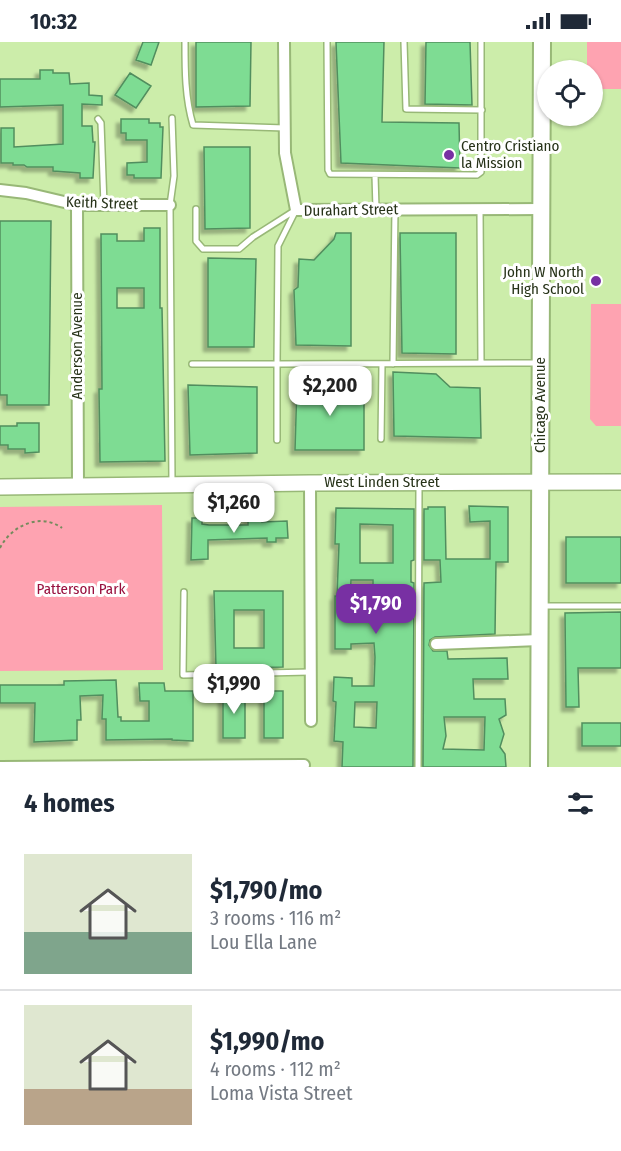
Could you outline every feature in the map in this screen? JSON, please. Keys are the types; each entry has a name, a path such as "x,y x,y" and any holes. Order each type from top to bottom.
{"main road":[{"name":"Chicago Avenue","path":"538,767 542,42"}],"street":[{"name":"Durahart Street","path":"284,42 285,153 296,210 540,209"},
{"name":"Keith Street","path":"0,190 77,205 170,205"},
{"name":"Anderson Avenue","path":"77,205 78,486"},
{"name":"West Linden Street","path":"0,488 310,483 621,482"},
{"path":"310,483 311,721"},
{"path":"436,644 539,640"},
{"path":"0,766 304,765"}],"lane":[{"path":"185,42 184,70 193,125 285,128"},
{"path":"327,42 328,170 330,174 335,175 480,174 481,42"},
{"path":"404,42 406,109 482,110"},
{"path":"172,118 174,176 170,205 172,485"},
{"path":"98,119 102,129 104,205"},
{"path":"375,175 376,209"},
{"path":"196,209 196,241 203,249 239,249 253,237 296,210"},
{"path":"393,364 395,209"},
{"path":"480,209 481,363"},
{"path":"277,440 278,246 296,210"},
{"path":"192,364 540,363"},
{"path":"381,439 382,364"},
{"path":"418,767 419,482"},
{"path":"184,592 183,675 310,672"},
{"path":"539,606 621,606"}],"path":[{"path":"0,549 5,538 22,524 53,521 62,528"}],"green space":[{"path":"587,42 621,42 621,89 603,89 603,60 587,60"},
{"path":"591,304 621,304 621,426 596,426 590,419"},
{"name":"Patterson Park","path":"162,505 163,670 0,671 0,507"}],"building":[{"path":"143,42 159,42 151,65 136,60"},
{"path":"196,42 251,42 250,106 196,107"},
{"path":"336,42 384,42 382,122 459,123 460,168 341,163"},
{"path":"426,42 470,42 472,105 425,104"},
{"path":"40,70 69,73 70,84 89,83 89,95 102,96 102,105 82,104 82,126 92,126 93,142 95,142 93,178 80,178 80,173 53,171 53,167 27,167 13,165 13,163 1,163 1,128 14,128 14,147 63,144 63,105 0,107 0,79 40,79"},
{"path":"130,73 151,86 136,108 115,95"},
{"path":"121,119 149,119 149,123 160,123 160,127 163,127 161,178 134,178 134,175 127,175 127,163 147,162 147,140 126,140 126,133 121,133"},
{"path":"204,147 250,147 250,228 205,229"},
{"path":"0,221 51,221 49,405 7,405 7,395 0,395"},
{"path":"144,228 160,228 165,461 100,462 101,234 117,234 117,241 144,241","holes":["117,288 144,288 144,308 117,308"]},
{"path":"336,233 351,233 351,346 296,345 294,290 298,287 299,259 314,260 334,239"},
{"path":"400,233 456,233 456,354 402,353"},
{"path":"208,258 256,259 254,347 208,347"},
{"path":"393,372 436,374 450,387 480,388 481,438 394,436"},
{"path":"297,384 364,385 364,450 295,450"},
{"path":"188,385 257,387 257,453 190,455"},
{"path":"17,423 39,423 39,452 25,453 25,449 8,449 8,445 0,445 0,426 17,426"},
{"path":"469,506 508,507 508,562 496,562 495,634 435,637 430,640 429,645 433,651 447,651 448,659 507,658 508,679 473,679 474,699 505,699 506,715 499,719 504,734 500,747 505,754 506,767 423,767 424,583 441,582 440,560 424,560 424,509 445,507 446,559 490,559 490,521 470,522","holes":["444,717 485,717 484,750 443,749 446,736"]},
{"path":"336,508 414,509 414,560 411,561 411,582 414,583 413,767 342,767 343,742 334,741 336,702 333,701 334,677 352,678 352,686 374,686 375,657 374,643 351,644 351,649 335,649 335,596 337,596 339,544 335,544","holes":["360,524 393,525 393,563 360,563","351,580 373,580 373,603 350,603","355,702 377,702 376,728 354,727"]},
{"path":"262,516 262,522 287,521 288,538 276,538 276,542 267,542 267,538 208,540 208,559 191,560 192,518 202,518 202,524 209,525 248,525 248,517"},
{"path":"566,537 621,537 621,583 566,583"},
{"path":"214,591 283,591 283,667 216,668","holes":["234,610 264,610 264,648 234,648"]},
{"path":"621,612 621,668 578,668 579,707 566,707 565,613"},
{"path":"116,680 118,717 121,717 121,721 149,721 149,701 140,701 139,683 164,683 165,691 193,691 193,741 106,740 106,719 102,719 103,695 80,696 81,720 77,720 77,740 34,742 35,703 0,703 0,685 64,685 64,681"},
{"path":"264,691 283,691 283,738 264,738"},
{"path":"223,692 245,692 245,738 223,738"},
{"path":"582,723 621,723 621,746 582,746"}],"place":[{"name":"Centro Cristiano la Mission","path":"449,155"},
{"name":"John W North High School","path":"596,281"}]}
